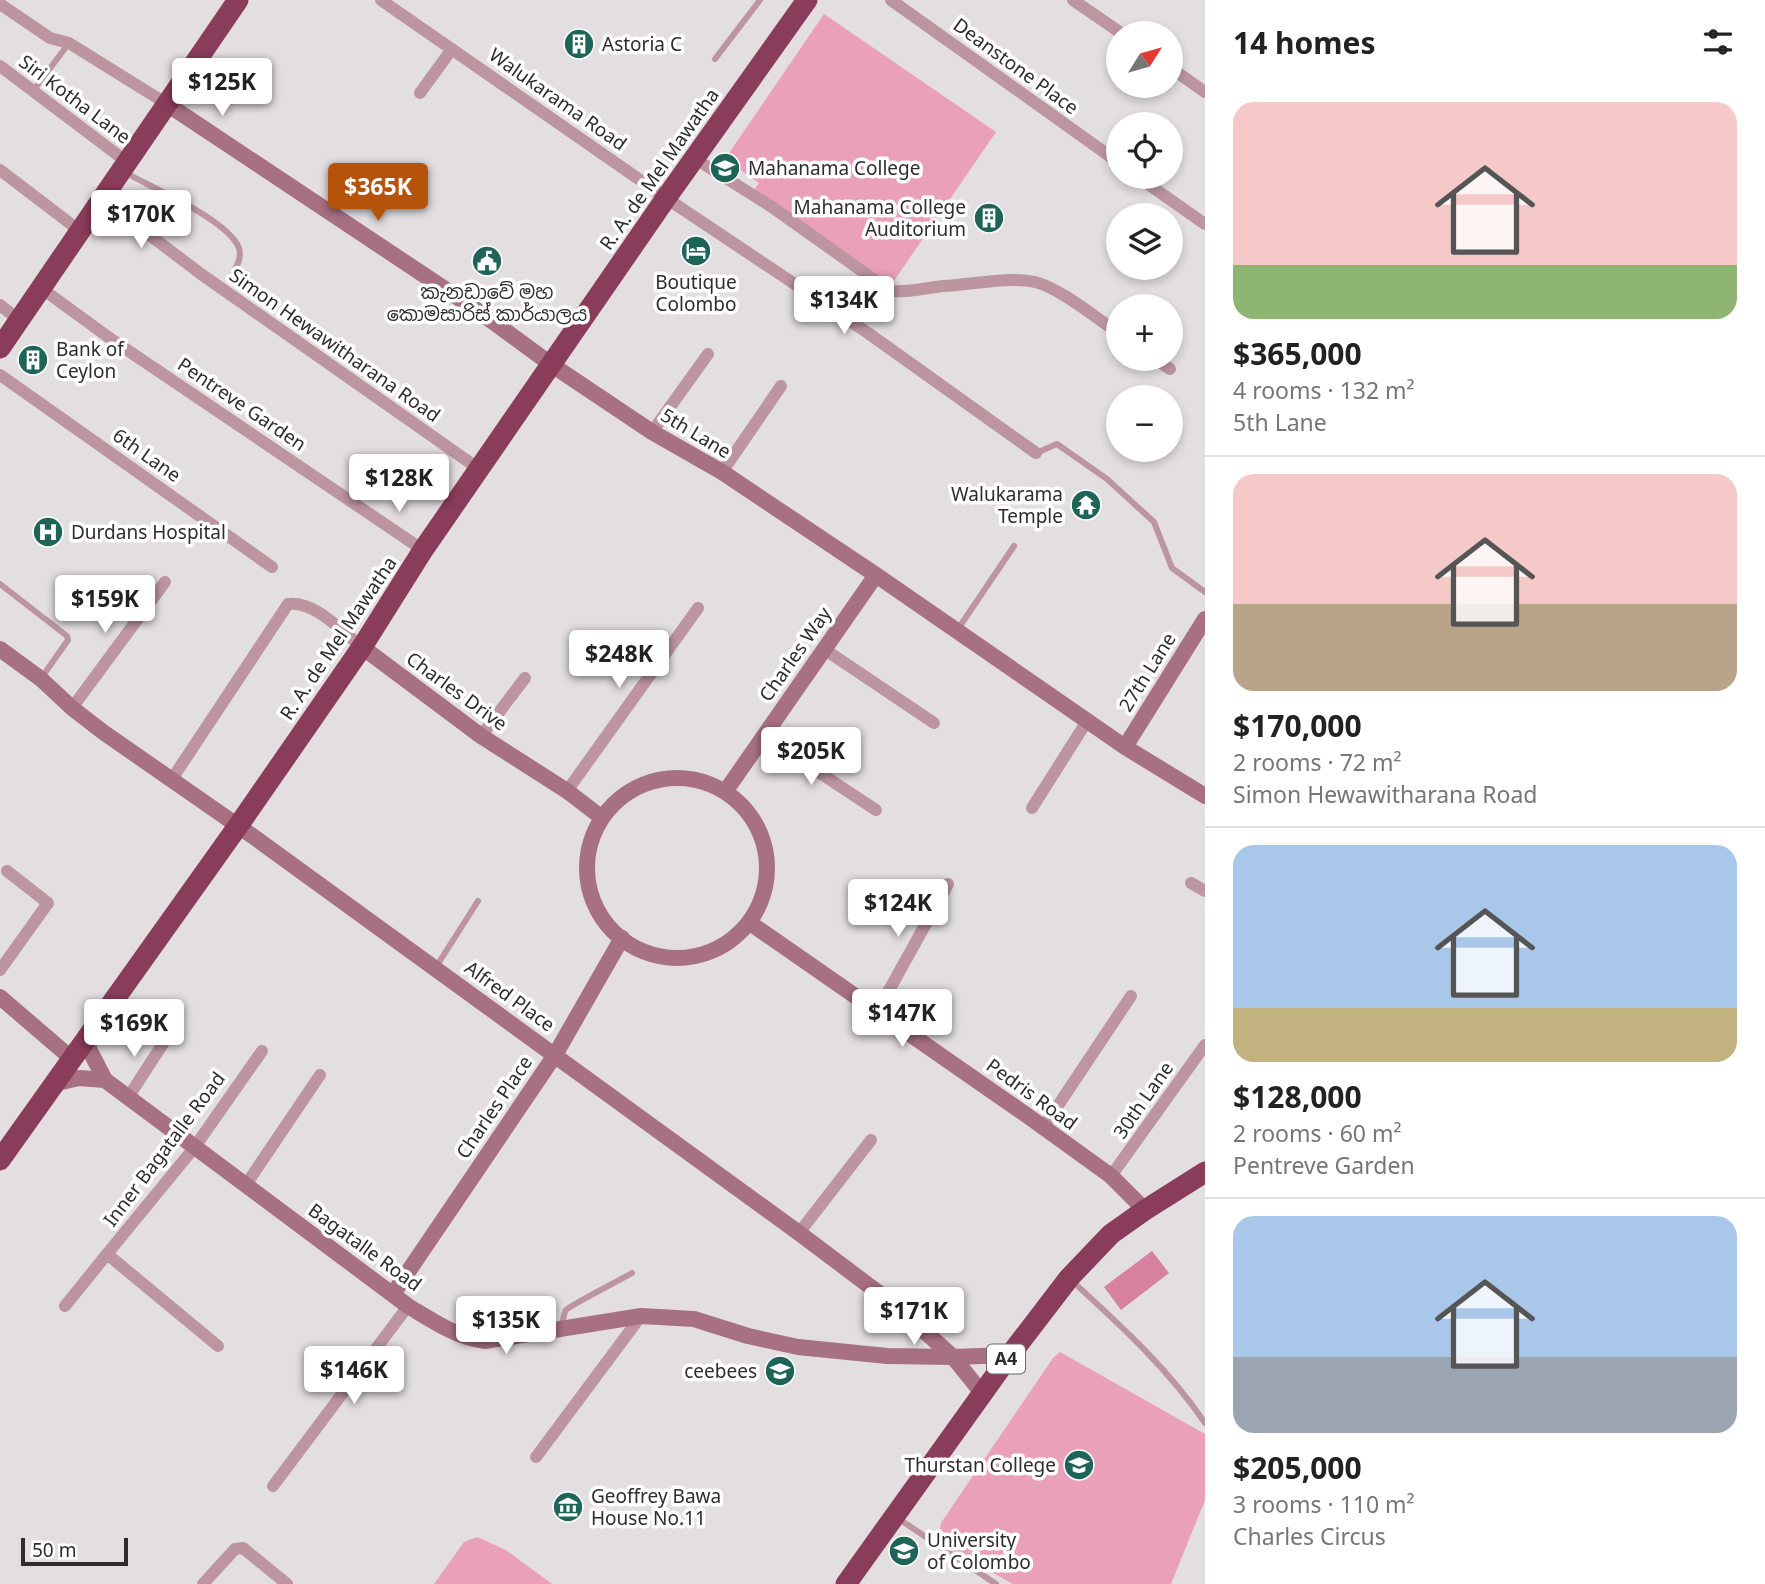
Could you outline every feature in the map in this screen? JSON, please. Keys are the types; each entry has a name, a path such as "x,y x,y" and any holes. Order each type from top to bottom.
{"highway":[{"path":"0,348 238,0"},
{"name":"R. A. de Mel Mawatha","path":"0,1160 238,826 362,647 479,469 807,0"},
{"name":"A4","path":"846,1584 982,1393 1069,1278 1111,1234 1205,1172"}],"street":[{"name":"Walukarama Road","path":"381,0 666,198 869,333 1036,453"},
{"name":"Deanstone Place","path":"891,0 1106,153"},
{"path":"1073,0 1106,23"},
{"path":"0,4 50,38 69,43 167,104"},
{"path":"420,93 452,49"},
{"name":"Siri Kotha Lane","path":"0,66 124,166"},
{"path":"1183,76 1205,92"},
{"name":"5th Lane","path":"167,104 481,313 552,365 652,432 722,472 1125,747 1205,796"},
{"path":"694,158 772,207 890,291 905,293 929,287 1036,282 1070,299 1106,324"},
{"path":"0,170 80,231"},
{"path":"1155,189 1205,224"},
{"name":"Simon Hewawitharana Road","path":"102,199 212,282 479,469"},
{"name":"Pentreve Garden","path":"41,288 111,339 424,550"},
{"path":"0,305 19,320"},
{"path":"652,432 708,354"},
{"name":"6th Lane","path":"0,375 272,567"},
{"path":"722,472 781,386"},
{"name":"Charles Way","path":"725,792 876,575"},
{"path":"72,708 165,582"},
{"name":"Charles Drive","path":"172,779 288,604 300,603 311,607 481,736 567,791 601,817"},
{"path":"567,791 698,608"},
{"name":"27th Lane","path":"1125,747 1205,619"},
{"name":"Alfred Place","path":"0,649 41,679 72,708 799,1233 900,1310 953,1357 982,1393"},
{"path":"824,649 934,723"},
{"path":"481,736 525,678"},
{"path":"1032,808 1087,721"},
{"path":"764,736 876,810"},
{"path":"672,777 700,780 725,792 748,811 762,837 768,867 764,896 750,923 732,941 710,953 684,959 659,957 634,948 611,930 594,904 587,875 589,845 601,817 621,797 645,783 672,777"},
{"path":"0,970 48,902 7,871"},
{"path":"1191,883 1205,891"},
{"path":"878,1010 948,884"},
{"name":"Pedris Road","path":"750,923 878,1010 1111,1177 1145,1210"},
{"name":"Charles Place","path":"393,1294 555,1055 622,938"},
{"path":"1043,1128 1131,996"},
{"path":"0,998 71,1058"},
{"name":"Bagatalle Road","path":"86,1037 105,1080 408,1306 446,1329 471,1339 485,1340 641,1316 694,1319 748,1336 798,1346 887,1356 1010,1355"},
{"path":"129,1096 166,1038"},
{"name":"30th Lane","path":"1111,1177 1205,1045"},
{"name":"Inner Bagatalle Road","path":"218,1346 107,1254 194,1148 262,1051"},
{"path":"245,1186 320,1075"},
{"path":"53,1084 79,1078 105,1080"},
{"path":"799,1233 871,1140"},
{"path":"65,1306 107,1254"},
{"path":"273,1486 408,1306"},
{"path":"536,1457 641,1316"},
{"path":"203,1584 235,1549 243,1548 287,1584"}],"lane":[{"path":"715,59 760,0"},
{"path":"33,91 69,43"},
{"path":"124,166 228,233 239,249 240,261 233,273"},
{"name":"Walukarama Road","path":"1036,453 1057,444 1107,479 1154,522 1172,568 1205,592"},
{"path":"957,631 1014,546"},
{"path":"0,584 67,636 68,640 41,679"},
{"path":"435,968 478,901"},
{"path":"561,1329 565,1311 572,1303 593,1296 632,1273"},
{"path":"1069,1278 1129,1332 1187,1397 1205,1423"},
{"path":"894,1516 996,1584"}],"shaded area":[{"path":"824,14 996,132 887,291 749,197 759,183 725,159"},
{"path":"1152,1251 1169,1273 1121,1310 1104,1287"},
{"name":"Thurstan College","path":"1060,1352 1205,1434 1205,1500 1171,1584 1013,1584 946,1547 939,1537 941,1523 1053,1358"},
{"path":"477,1537 506,1550 552,1584 434,1584 464,1542"}],"place":[{"name":"Astoria C","path":"579,44"},
{"name":"Mahanama College","path":"725,168"},
{"name":"Mahanama College Auditorium","path":"989,218"},
{"name":"Boutique Colombo","path":"696,251"},
{"name":"කැනඩාවේ මහ කොමසාරිස් කාර්යාලය","path":"487,261"},
{"name":"Bank of Ceylon","path":"33,360"},
{"name":"Walukarama Temple","path":"1086,505"},
{"name":"Durdans Hospital","path":"48,532"},
{"name":"ceebees","path":"780,1371"},
{"name":"Thurstan College","path":"1079,1465"},
{"name":"Geoffrey Bawa House No.11","path":"568,1507"},
{"name":"University of Colombo","path":"904,1551"}]}
